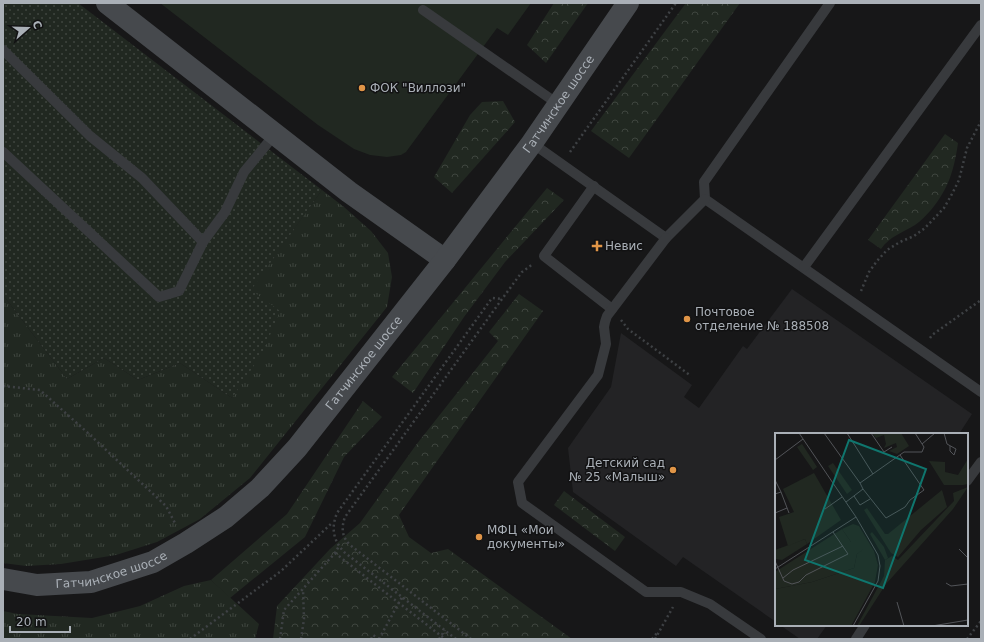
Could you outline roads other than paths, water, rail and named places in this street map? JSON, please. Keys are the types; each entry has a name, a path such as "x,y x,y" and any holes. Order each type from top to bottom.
{"main road":[{"path":"107,3 349,192 446,260"},
{"name":"Гатчинское шоссе","path":"3,579 37,585 91,582 153,562 226,517 260,488 292,454 446,260 532,142 628,3"}],"lane":[{"path":"761,639 710,604 681,592 646,592 522,502 518,482 598,374 606,344 604,322 612,309 666,238 705,199 704,182 830,3"},
{"path":"423,10 558,104"},
{"path":"804,267 981,25"},
{"path":"3,50 90,136 142,178 203,242"},
{"path":"3,152 159,297 179,291 203,242 225,212 244,172 275,134"},
{"path":"532,142 666,238"},
{"path":"594,186 544,256 612,309"},
{"path":"705,199 981,392"},
{"path":"968,480 981,462"},
{"path":"856,639 865,626"}],"place":[{"name":"ФОК \"Виллози\"","path":"362,88"},
{"name":"Невис","path":"597,246"},
{"name":"Почтовое отделение № 188508","path":"687,319"},
{"name":"Детский сад № 25 «Малыш»","path":"673,470"},
{"name":"МФЦ «Мои документы»","path":"479,537"}]}
